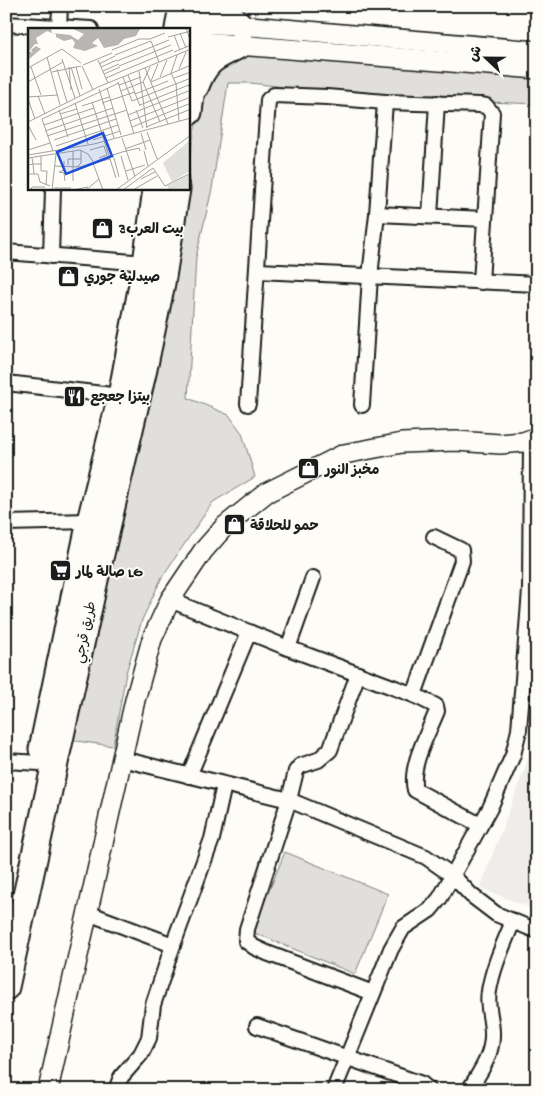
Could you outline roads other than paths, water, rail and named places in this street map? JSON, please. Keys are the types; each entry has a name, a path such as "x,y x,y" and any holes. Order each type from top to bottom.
{"highway":[{"path":"190,104 206,65 241,34 223,6"},
{"name":"طريق قرجي","path":"6,987 90,521 121,396 146,263 156,190"},
{"name":"طريق قرجي","path":"6,912 95,580 162,283 176,190"}],"street":[{"path":"6,24 59,28 60,6"},
{"path":"188,25 241,34 537,69"},
{"path":"241,34 537,51"},
{"path":"248,404 268,100 274,95 486,106 492,113 481,282"},
{"path":"362,405 370,276 377,214 385,102"},
{"path":"430,216 437,103"},
{"path":"51,256 53,190"},
{"path":"377,214 485,219"},
{"path":"6,252 146,263"},
{"path":"258,271 537,284"},
{"path":"6,383 121,396"},
{"path":"48,1090 135,700 152,639 170,600 203,551 225,526 266,493 344,454 402,443 456,441 500,444 534,443 530,590 519,730 513,755 490,808 440,898 430,910 403,928 391,949 334,1090"},
{"path":"6,524 90,521"},
{"path":"414,695 462,561 461,550 434,536"},
{"path":"288,648 313,578"},
{"path":"170,600 288,648 414,695 436,706 437,711 416,764 412,780 415,790 480,825"},
{"path":"189,776 249,632"},
{"path":"358,674 330,750 318,760 298,768 290,800 247,928 246,941 260,950 373,993"},
{"path":"122,759 290,800 426,857 453,876 471,895 496,914 537,930"},
{"path":"6,761 47,764"},
{"path":"116,1090 120,1076 141,1054 149,1038 153,1005 212,839 224,785"},
{"path":"88,913 173,945"},
{"path":"469,1090 488,1057 492,1033 488,993 493,970 513,921"},
{"path":"257,1026 422,1084 429,1090"}],"place":[{"name":"بيت العرب3","path":"103,228"},
{"name":"صيدلية جوري","path":"68,276"},
{"name":"بيتزا جعجع","path":"74,396"},
{"name":"مخبز النور","path":"309,469"},
{"name":"حمو للحلاقة","path":"234,525"},
{"name":"صالة لمار LG","path":"60,571"}]}
